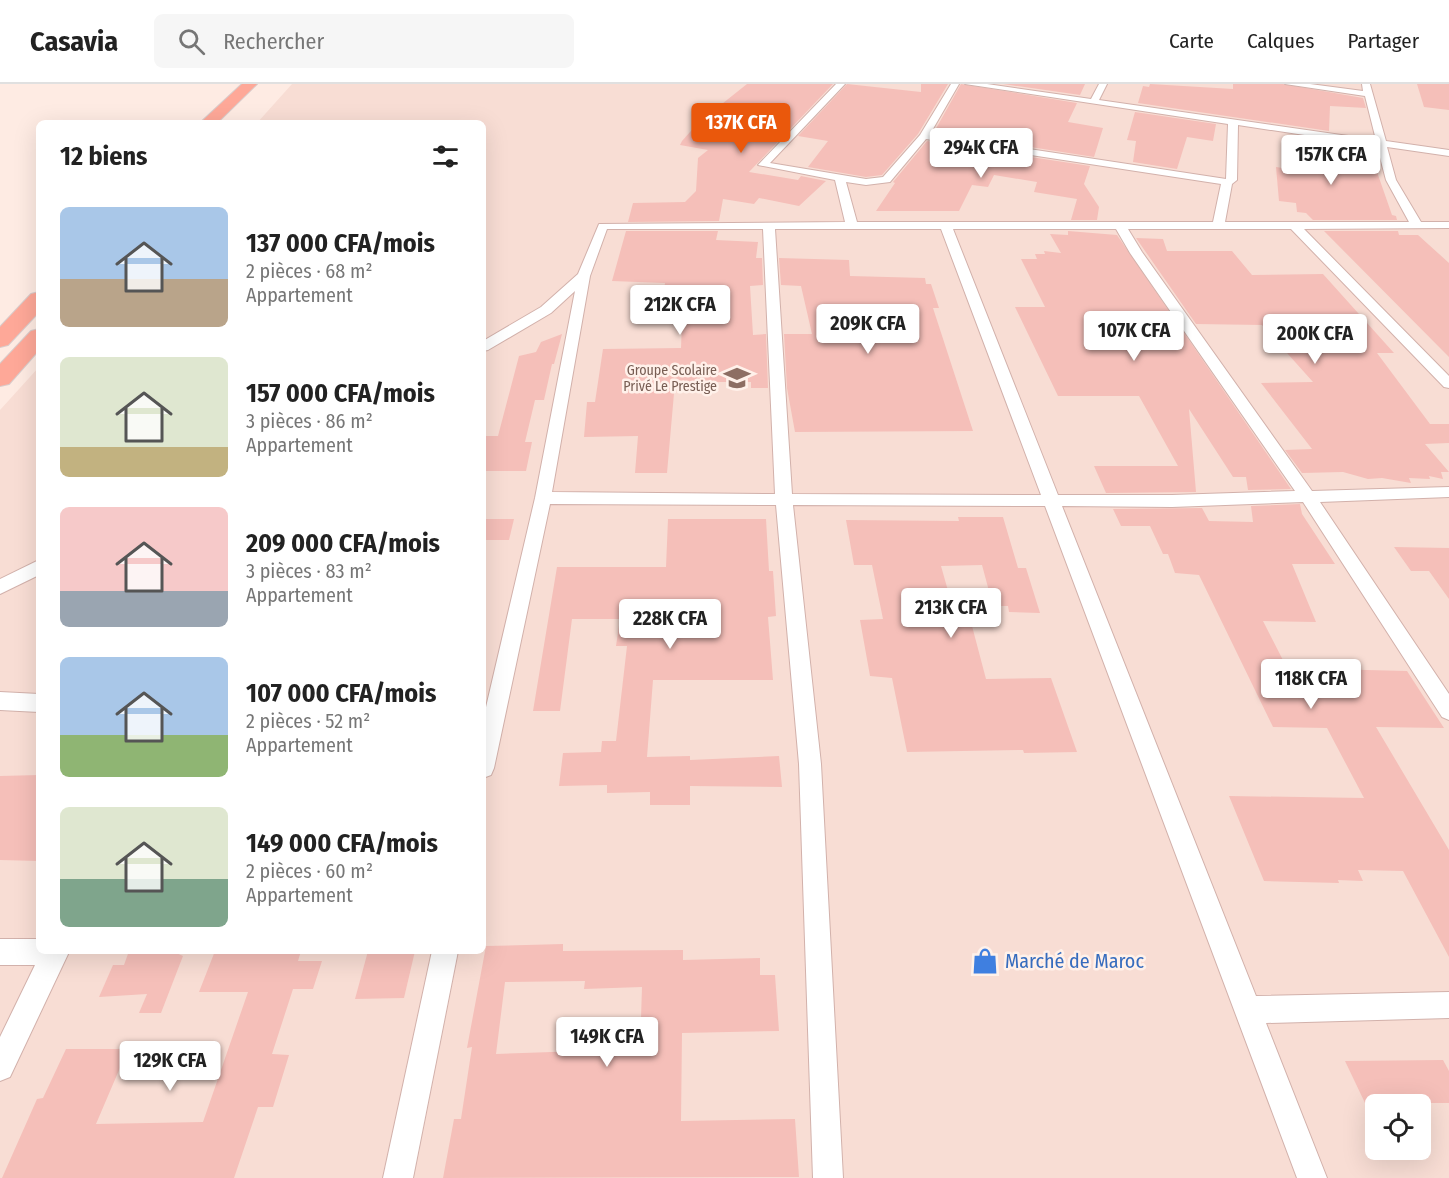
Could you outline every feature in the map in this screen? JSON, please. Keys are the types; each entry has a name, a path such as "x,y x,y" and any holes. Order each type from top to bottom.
{"highway":[{"path":"212,120 256,87"},
{"path":"233,120 256,87"},
{"path":"0,340 36,302"},
{"path":"0,379 36,339"}],"street":[{"path":"841,84 763,165 866,182 886,180 924,135 956,84"},
{"path":"969,84 1379,141 1449,153"},
{"path":"1094,102 1103,84"},
{"path":"1289,84 1368,89 1379,141 1391,180 1417,225"},
{"path":"924,135 1227,182 1232,180 1233,122"},
{"path":"840,178 852,225"},
{"path":"1218,227 1227,182"},
{"path":"486,741 490,705 543,498 584,276 603,226 1119,224 1296,227 1449,225"},
{"path":"1119,224 1136,253 1308,497 1449,711"},
{"path":"769,226 784,498 810,764 828,1178"},
{"path":"946,226 1312,1178"},
{"path":"1296,227 1449,384"},
{"path":"486,345 546,310 584,276"},
{"path":"543,498 1053,500 1308,497 1449,492"},
{"path":"0,587 36,569"},
{"path":"1427,676 1449,677"},
{"path":"0,701 36,703"},
{"path":"0,952 36,951"},
{"path":"0,1067 55,954"},
{"path":"399,1178 444,954"},
{"path":"1249,1010 1449,1005"}],"shaded area":[{"path":"292,84 1449,84 1449,1178 0,1178 0,410 36,370 36,954 486,954 486,120 260,120"}],"building":[{"path":"747,84 833,84 749,172 798,180 801,176 826,181 799,206 759,198 754,204 723,199 719,221 628,222 633,203 685,202 696,191 698,158 708,150 680,145 698,123"},
{"path":"847,84 921,92 921,84 948,84 918,134 882,175 866,177 808,167 828,141 798,136"},
{"path":"961,84 1077,103 1068,122 1103,128 1094,157 934,132"},
{"path":"1003,84 1085,84 1080,95"},
{"path":"1150,84 1233,89 1233,84 1283,84 1363,98 1366,108 1330,106 1329,131 1138,103 1143,86 1149,87"},
{"path":"1417,84 1449,84 1449,110 1424,107"},
{"path":"1135,112 1216,124 1213,141 1187,137 1177,169 1133,162 1136,141 1127,140"},
{"path":"1292,135 1330,141 1332,166 1377,172 1392,215 1396,216 1397,220 1313,220 1306,213 1297,212 1296,203 1279,201 1276,167 1289,169 1289,165 1298,166"},
{"path":"927,141 1090,166 1084,184 1099,207 1097,220 1071,220 1077,199 1034,192 1037,182 994,175 988,187 972,185 959,211 876,211 895,183 893,182"},
{"path":"626,231 718,231 716,240 758,242 756,258 762,258 763,285 750,286 753,335 766,334 768,388 751,388 751,382 675,382 667,473 635,473 638,436 584,437 587,402 595,402 603,349 681,348 683,297 663,297 665,283 612,281"},
{"path":"1068,231 1117,235 1291,489 1248,490 1246,477 1233,477 1189,409 1196,492 1106,493 1094,466 1178,466 1139,396 1058,396 1015,307 1045,307 1021,259 1037,259 1035,254 1045,254 1044,251 1061,253 1050,234 1068,235"},
{"path":"1324,231 1398,231 1399,235 1418,235 1449,263 1449,357"},
{"path":"1136,238 1163,239 1167,251 1232,251 1252,275 1323,274 1394,353 1377,353 1430,424 1449,424 1449,443 1425,444 1449,472 1441,472 1443,479 1429,476 1430,479 1409,478 1411,483 1382,478 1368,479 1343,472 1302,473 1285,450 1312,449 1261,383 1313,382 1262,325 1196,324"},
{"path":"779,258 849,260 850,276 925,278 926,284 931,284 939,308 933,308 973,431 795,432 787,388 784,334 812,334 801,286 781,285"},
{"path":"562,334 544,400 535,400 525,442 532,442 526,471 486,471 486,436 498,436 519,356 536,352 541,342"},
{"path":"1300,504 1302,514 1335,564 1292,564 1316,622 1263,621 1287,668 1407,671 1444,728 1376,727 1449,850 1449,957 1403,871 1358,870 1363,881 1338,880 1339,883 1264,881 1229,796 1364,798 1327,728 1273,727 1199,575 1175,573 1168,554 1163,554 1150,526 1121,526 1113,509 1202,508 1209,521 1253,522 1251,506"},
{"path":"958,517 1003,517 1018,568 1026,568 1040,613 1009,612 1008,606 993,606 982,565 941,566 958,626 972,626 986,679 1051,678 1077,752 1024,753 1023,750 907,752 892,678 870,676 860,620 883,619 872,565 854,565 846,520 959,521"},
{"path":"486,519 514,519 509,540 486,540"},
{"path":"668,519 766,519 769,571 773,571 776,616 768,617 773,680 653,680 647,757 690,756 690,760 779,756 782,787 690,786 690,805 650,805 650,792 607,793 607,785 559,786 563,753 601,752 602,741 616,741 627,646 616,646 620,619 572,619 560,711 533,711 557,567 666,567"},
{"path":"1394,547 1449,548 1449,599 1429,571 1411,571"},
{"path":"36,775 36,861 0,860 0,776"},
{"path":"563,944 563,951 683,950 683,960 760,958 760,975 775,975 779,1031 682,1033 681,1121 795,1119 799,1177 443,1178 454,1119 461,1119 472,1047 467,1048 486,946","holes":["585,981 584,989 642,987 640,1049 496,1054 505,982"]},
{"path":"128,954 179,954 183,956 161,1013 139,1013 147,994 99,997 113,965 124,965"},
{"path":"214,954 300,954 298,961 322,961 313,989 293,989 272,1054 289,1055 273,1107 258,1107 234,1178 2,1178 37,1099 43,1098 66,1049 128,1049 96,1124 203,1122 248,992 199,992"},
{"path":"367,954 414,954 404,998 355,999"},
{"path":"1443,1060 1449,1071 1449,1103 1431,1103 1431,1094 1365,1094 1365,1103 1345,1061"}],"place":[{"name":"Groupe Scolaire Privé Le Prestige","path":"737,378"},
{"name":"Marché de Maroc","path":"985,961"}]}
